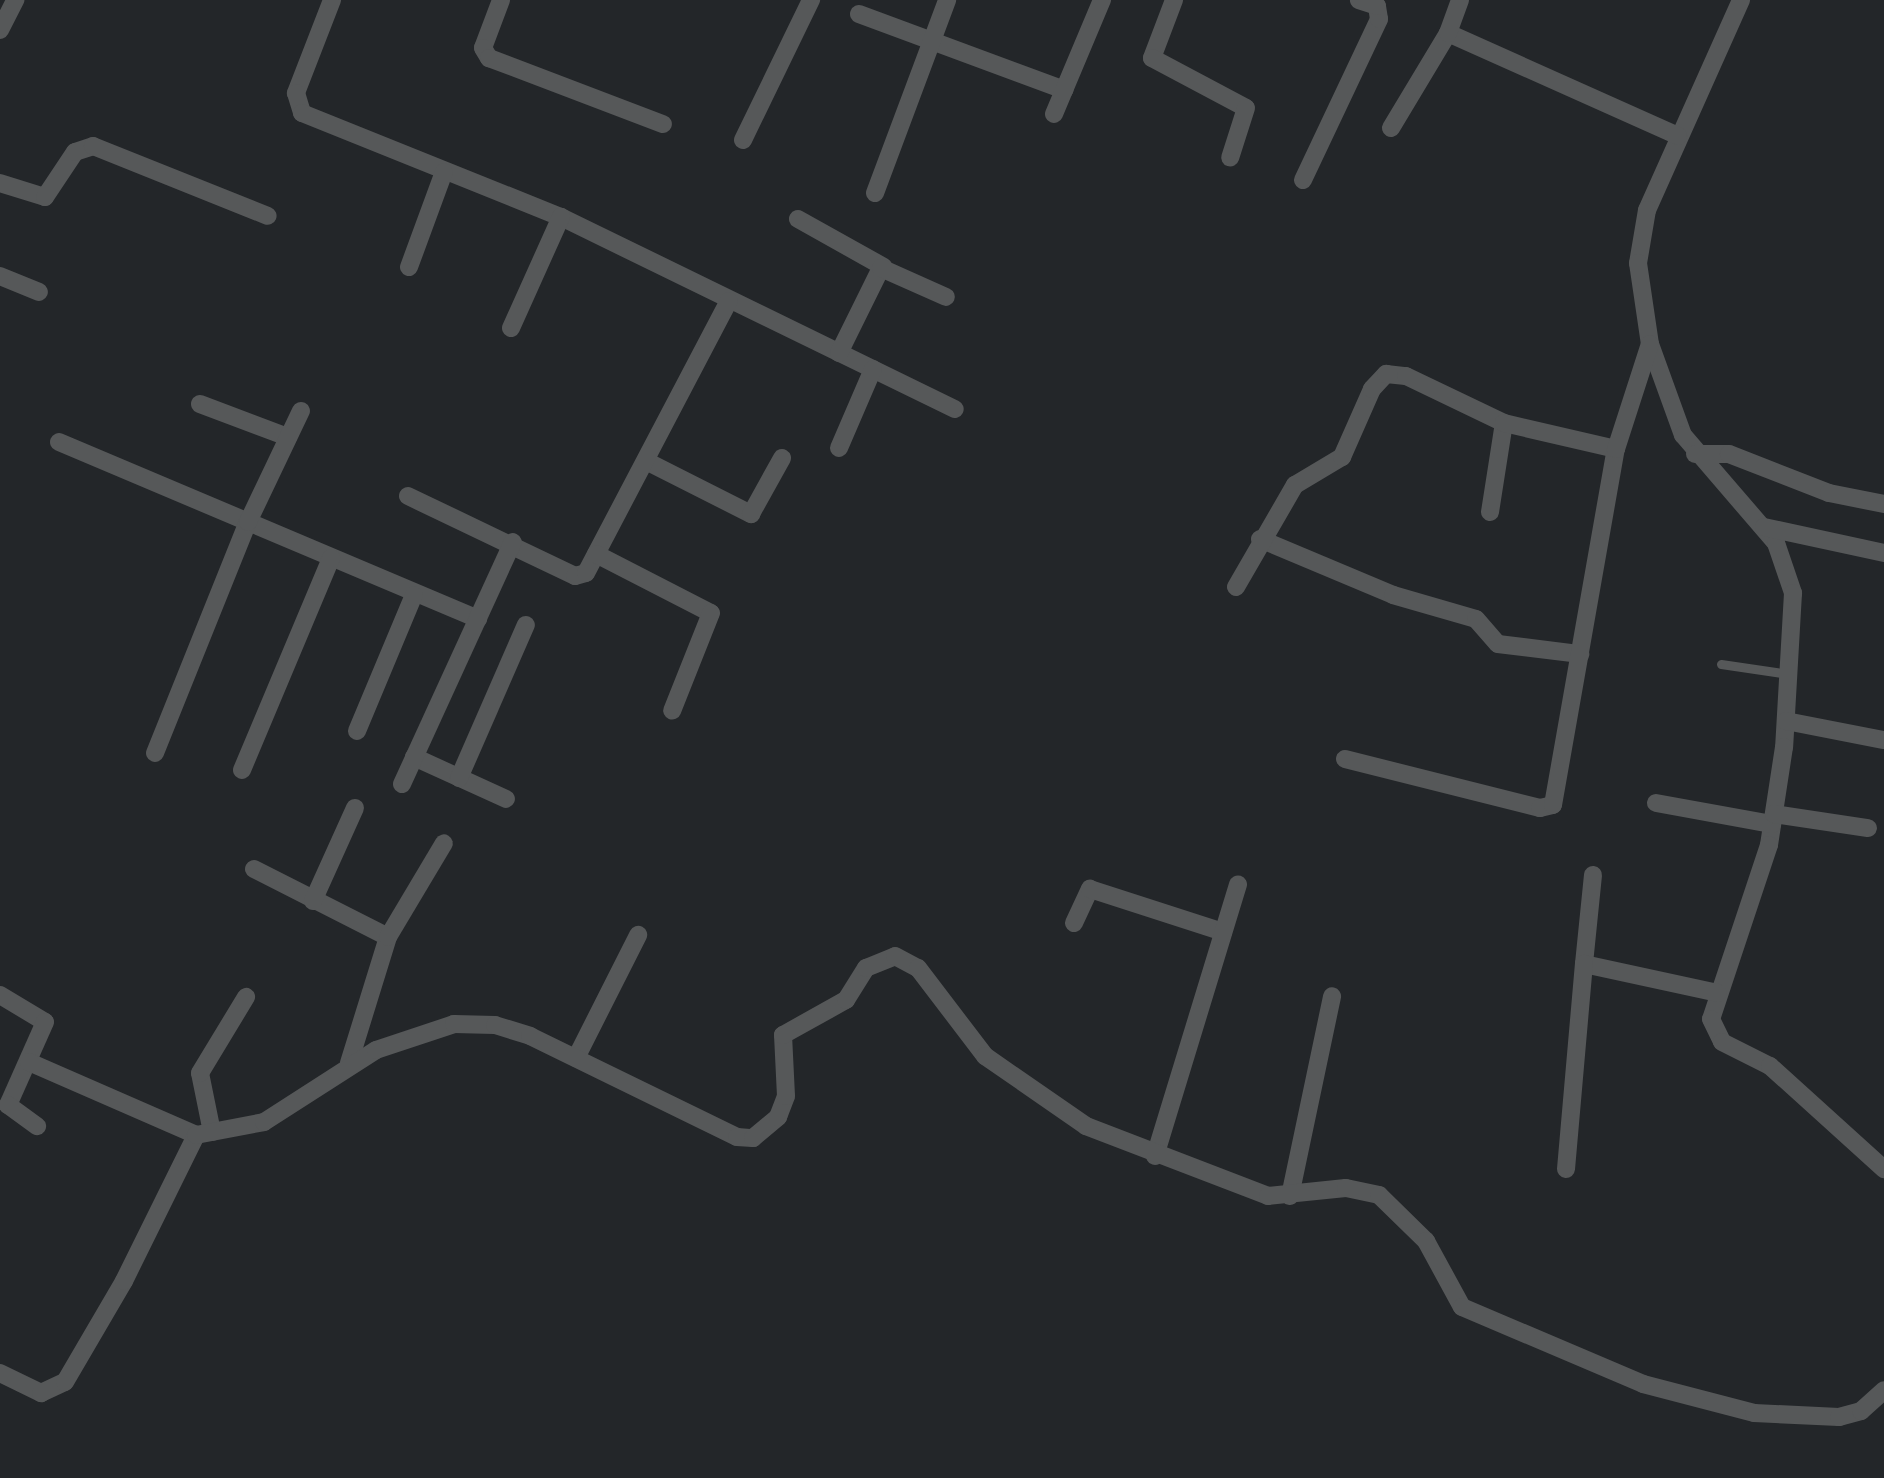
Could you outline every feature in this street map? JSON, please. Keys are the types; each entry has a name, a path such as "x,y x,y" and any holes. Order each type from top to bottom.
{"street":[{"path":"0,30 15,0"},
{"path":"332,0 296,93 297,107 444,172 561,217 955,409"},
{"path":"501,0 483,48 489,58 663,124"},
{"path":"743,140 811,0"},
{"path":"876,193 947,0"},
{"path":"1054,114 1102,0"},
{"path":"1174,0 1152,58 1246,108 1230,158"},
{"path":"1303,180 1379,19 1377,6 1359,0"},
{"path":"1391,128 1448,33 1460,0"},
{"path":"1741,0 1678,136 1640,234 1650,344 1695,454 1764,527 1789,568 1793,593 1786,721 1773,819 1711,1019 1722,1042 1770,1066 1884,1169"},
{"path":"859,14 1064,90"},
{"path":"1448,33 1678,136"},
{"path":"0,183 45,197 75,152 93,146 268,216"},
{"path":"409,267 444,172"},
{"path":"511,328 561,217"},
{"path":"797,219 884,267 946,297"},
{"path":"839,353 884,267"},
{"path":"0,276 39,292"},
{"path":"408,496 513,542 575,576 586,573 729,301"},
{"path":"1345,760 1547,808 1555,800 1616,449 1650,344"},
{"path":"839,447 873,369"},
{"path":"1236,587 1260,539 1295,485 1342,457 1372,389 1386,374 1406,376 1504,423 1616,449"},
{"path":"200,404 288,437"},
{"path":"155,753 248,522 300,411"},
{"path":"1490,512 1504,423"},
{"path":"59,442 414,595 478,619"},
{"path":"1695,454 1729,453 1829,493 1884,504"},
{"path":"646,461 751,514 782,458"},
{"path":"1764,527 1884,553"},
{"path":"1260,539 1394,595 1476,619 1498,644 1580,654"},
{"path":"402,784 513,542"},
{"path":"596,554 711,614 672,711"},
{"path":"242,770 331,558"},
{"path":"357,731 414,595"},
{"path":"459,778 526,625"},
{"path":"1786,721 1884,740"},
{"path":"414,757 506,799"},
{"path":"1656,803 1773,819 1868,828"},
{"path":"313,901 355,808"},
{"path":"349,1063 388,937 444,843"},
{"path":"254,869 388,937"},
{"path":"1566,1170 1593,875"},
{"path":"1155,1156 1238,884"},
{"path":"1074,923 1090,889 1223,932"},
{"path":"576,1058 639,935"},
{"path":"29,1062 204,1134 264,1122 299,1104 349,1063 464,1024 530,1036 737,1137 753,1138 778,1117 786,1096 789,1075 781,1047 790,1026 846,1000 874,961 906,958 985,1056 1086,1126 1155,1156 1268,1196 1290,1196 1346,1188 1379,1195 1426,1241 1462,1307 1643,1384 1793,1418 1850,1414 1884,1390"},
{"path":"1584,964 1718,993"},
{"path":"0,995 43,1016 44,1029 8,1108 37,1126"},
{"path":"1290,1196 1332,996"},
{"path":"0,1373 41,1393 65,1382 204,1134 200,1073 246,998"}],"lane":[{"path":"1721,664 1789,674"}]}
